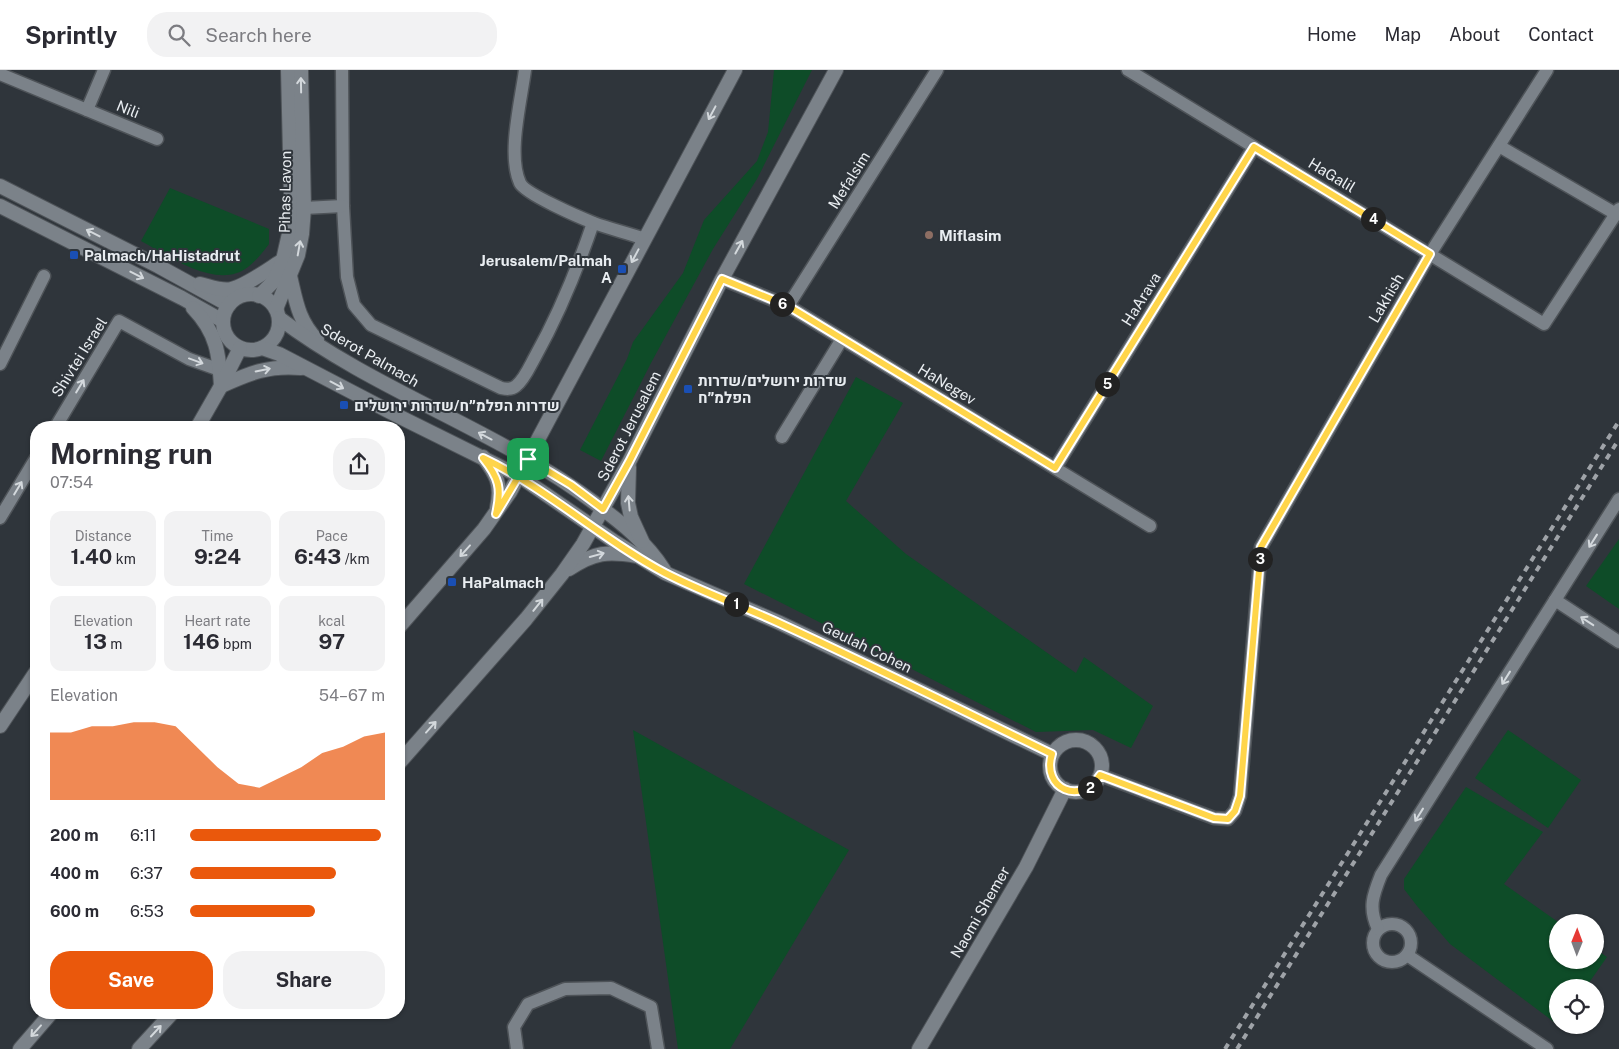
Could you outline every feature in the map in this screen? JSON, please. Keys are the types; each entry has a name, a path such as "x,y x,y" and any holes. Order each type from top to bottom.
{"street":[{"path":"87,110 104,70"},
{"name":"Pihas Lavon","path":"259,296 274,281 283,260 290,220 288,70"},
{"name":"Pihas Lavon","path":"277,313 298,255 304,208 301,70"},
{"path":"342,70 343,206 347,277 354,305 371,325 501,388 510,389 521,380 553,324 581,260 593,222"},
{"path":"526,70 514,150 521,185 533,194 593,222 645,238"},
{"path":"405,620 496,514 519,476 735,70"},
{"name":"Sderot Jerusalem","path":"405,756 526,619 583,544 629,462 722,279 836,70"},
{"name":"Mefalsim","path":"788,306 937,70"},
{"name":"HaGalil","path":"1128,70 1544,324 1618,211"},
{"name":"Lakhish","path":"1100,775 1214,818 1228,819 1235,811 1240,796 1261,547 1430,254 1547,70"},
{"name":"Nili","path":"0,74 157,139"},
{"path":"1499,146 1618,211"},
{"name":"HaArava","path":"1055,468 1254,147"},
{"path":"0,186 158,266 229,305"},
{"path":"0,206 182,298 223,321"},
{"path":"304,208 343,206"},
{"path":"158,266 201,284 215,288 231,289 251,280 283,260"},
{"path":"0,364 44,276"},
{"path":"290,276 298,311 303,322 332,355"},
{"name":"HaNegev","path":"722,279 788,306 1150,526"},
{"path":"246,295 259,296 270,302 277,313 279,325 274,340 262,348 247,350 240,348 232,344 227,337 224,329 224,314 229,305 238,297 246,295"},
{"path":"182,298 209,326 219,357 221,386"},
{"name":"Sderot Palmach","path":"277,313 332,355 528,459 571,485 623,524 642,541"},
{"name":"Shivtei Israel","path":"59,421 119,321 189,359 220,370"},
{"path":"782,437 842,339"},
{"path":"201,421 240,348"},
{"path":"262,348 279,354 519,476 592,527"},
{"path":"221,386 264,368 307,369"},
{"path":"483,458 494,471 498,480 499,496 496,514"},
{"path":"629,462 628,503 631,517 642,541 655,556 665,573"},
{"path":"0,518 30,468"},
{"path":"1378,929 1372,916 1372,903 1381,875 1619,500"},
{"name":"Geulah Cohen","path":"592,527 665,573 780,623 1052,754"},
{"path":"562,574 584,559 594,555 617,552 637,556"},
{"path":"1555,600 1619,642"},
{"path":"0,726 30,681"},
{"path":"1082,740 1097,750 1102,766 1100,775 1090,788 1073,792 1065,789 1058,785 1053,778 1050,762 1052,754 1057,747 1065,742 1082,740"},
{"name":"Naomi Shemer","path":"919,1049 1026,867 1065,789"},
{"path":"1390,923 1402,926 1410,937 1410,950 1407,955 1396,962 1390,962 1378,957 1372,946 1372,940 1378,929 1390,923"},
{"path":"1407,955 1547,1049"},
{"path":"517,1049 514,1027 528,1004 565,989 611,988 651,1007 658,1049"},
{"path":"20,1049 46,1019"},
{"path":"139,1049 167,1019"}],"green space":[{"path":"774,70 812,70 757,179 713,249 651,363 601,461 580,450 627,359 633,342 683,273 704,220 757,161 768,132"},
{"path":"170,188 269,229 269,244 248,267 236,273 222,275 193,269 165,255 141,241"},
{"path":"856,377 903,403 846,501 906,554 1076,673 1084,657 1153,706 1131,748 1093,730 1036,732 744,584"},
{"path":"1619,539 1619,609 1586,586"},
{"path":"633,730 849,850 730,1049 678,1049"},
{"path":"1508,730 1581,780 1548,828 1475,778"},
{"path":"1466,787 1543,832 1504,884 1549,916 1549,969 1599,969 1592,979 1549,979 1549,1018 1450,944 1404,889 1404,879"}],"railway":[{"path":"1225,1049 1619,421"},
{"path":"1237,1049 1619,439"}],"place":[{"name":"Miflasim","path":"929,235"},
{"name":"Palmach/HaHistadrut","path":"74,255"},
{"name":"Jerusalem/Palmah A","path":"622,269"},
{"name":"שדרות ירושלים/שדרות הפלמ״ח","path":"688,389"},
{"name":"שדרות הפלמ״ח/שדרות ירושלים","path":"344,405"},
{"name":"HaPalmach","path":"452,582"}],"route":[{"path":"528,459 519,476 510,492 496,514 499,496 498,480 494,471 483,458 519,476 592,527 665,573 780,623 1052,754 1050,770 1058,785 1065,789 1073,792 1090,788 1100,775 1214,818 1228,819 1235,811 1240,796 1261,547 1430,254 1254,147 1055,468 788,306 722,279 612,496 603,509 571,485 528,459"}]}
